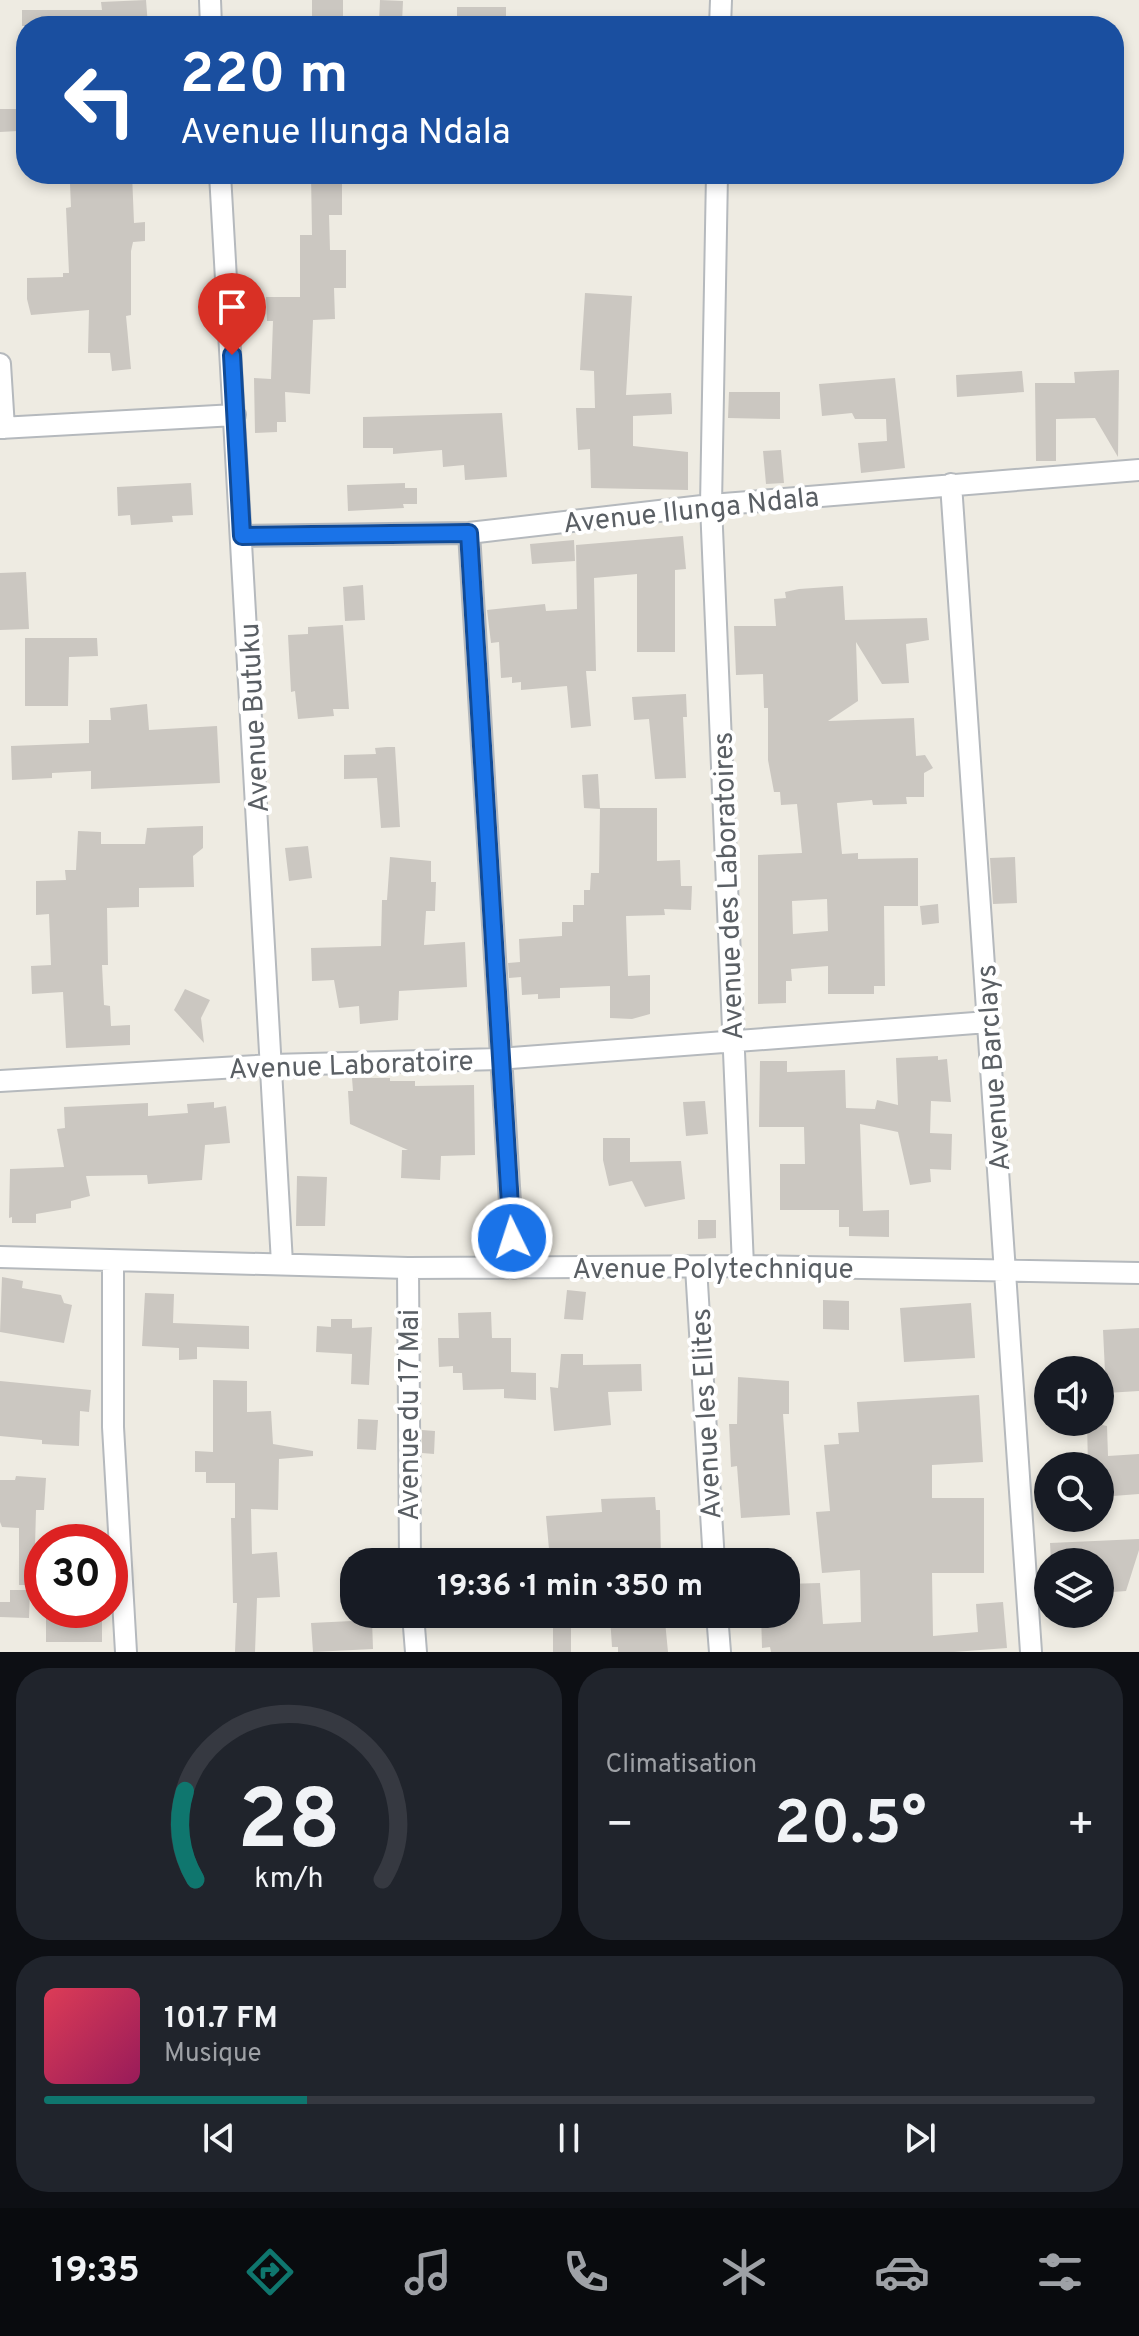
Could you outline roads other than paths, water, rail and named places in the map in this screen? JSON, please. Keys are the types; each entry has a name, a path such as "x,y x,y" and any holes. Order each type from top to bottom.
{"street":[{"name":"Avenue Butuku","path":"221,184 282,1263"},
{"name":"Avenue des Laboratoires","path":"717,184 711,505 743,1266"},
{"path":"0,364 2,428 235,415"},
{"name":"Avenue Ilunga Ndala","path":"242,536 469,533 711,505 1139,470"},
{"name":"Avenue Barclays","path":"951,484 1031,1652"},
{"path":"469,533 514,1268"},
{"name":"Avenue Laboratoire","path":"0,1081 272,1065 499,1059 988,1022"},
{"name":"Avenue Polytechnique","path":"0,1257 408,1268 743,1266 1139,1273"},
{"path":"113,1261 113,1427 126,1652"},
{"name":"Avenue les Elites","path":"696,1267 713,1548"},
{"name":"Avenue du 17 Mai","path":"408,1268 410,1548"},
{"path":"414,1628 416,1652"},
{"path":"718,1628 720,1652"}]}
